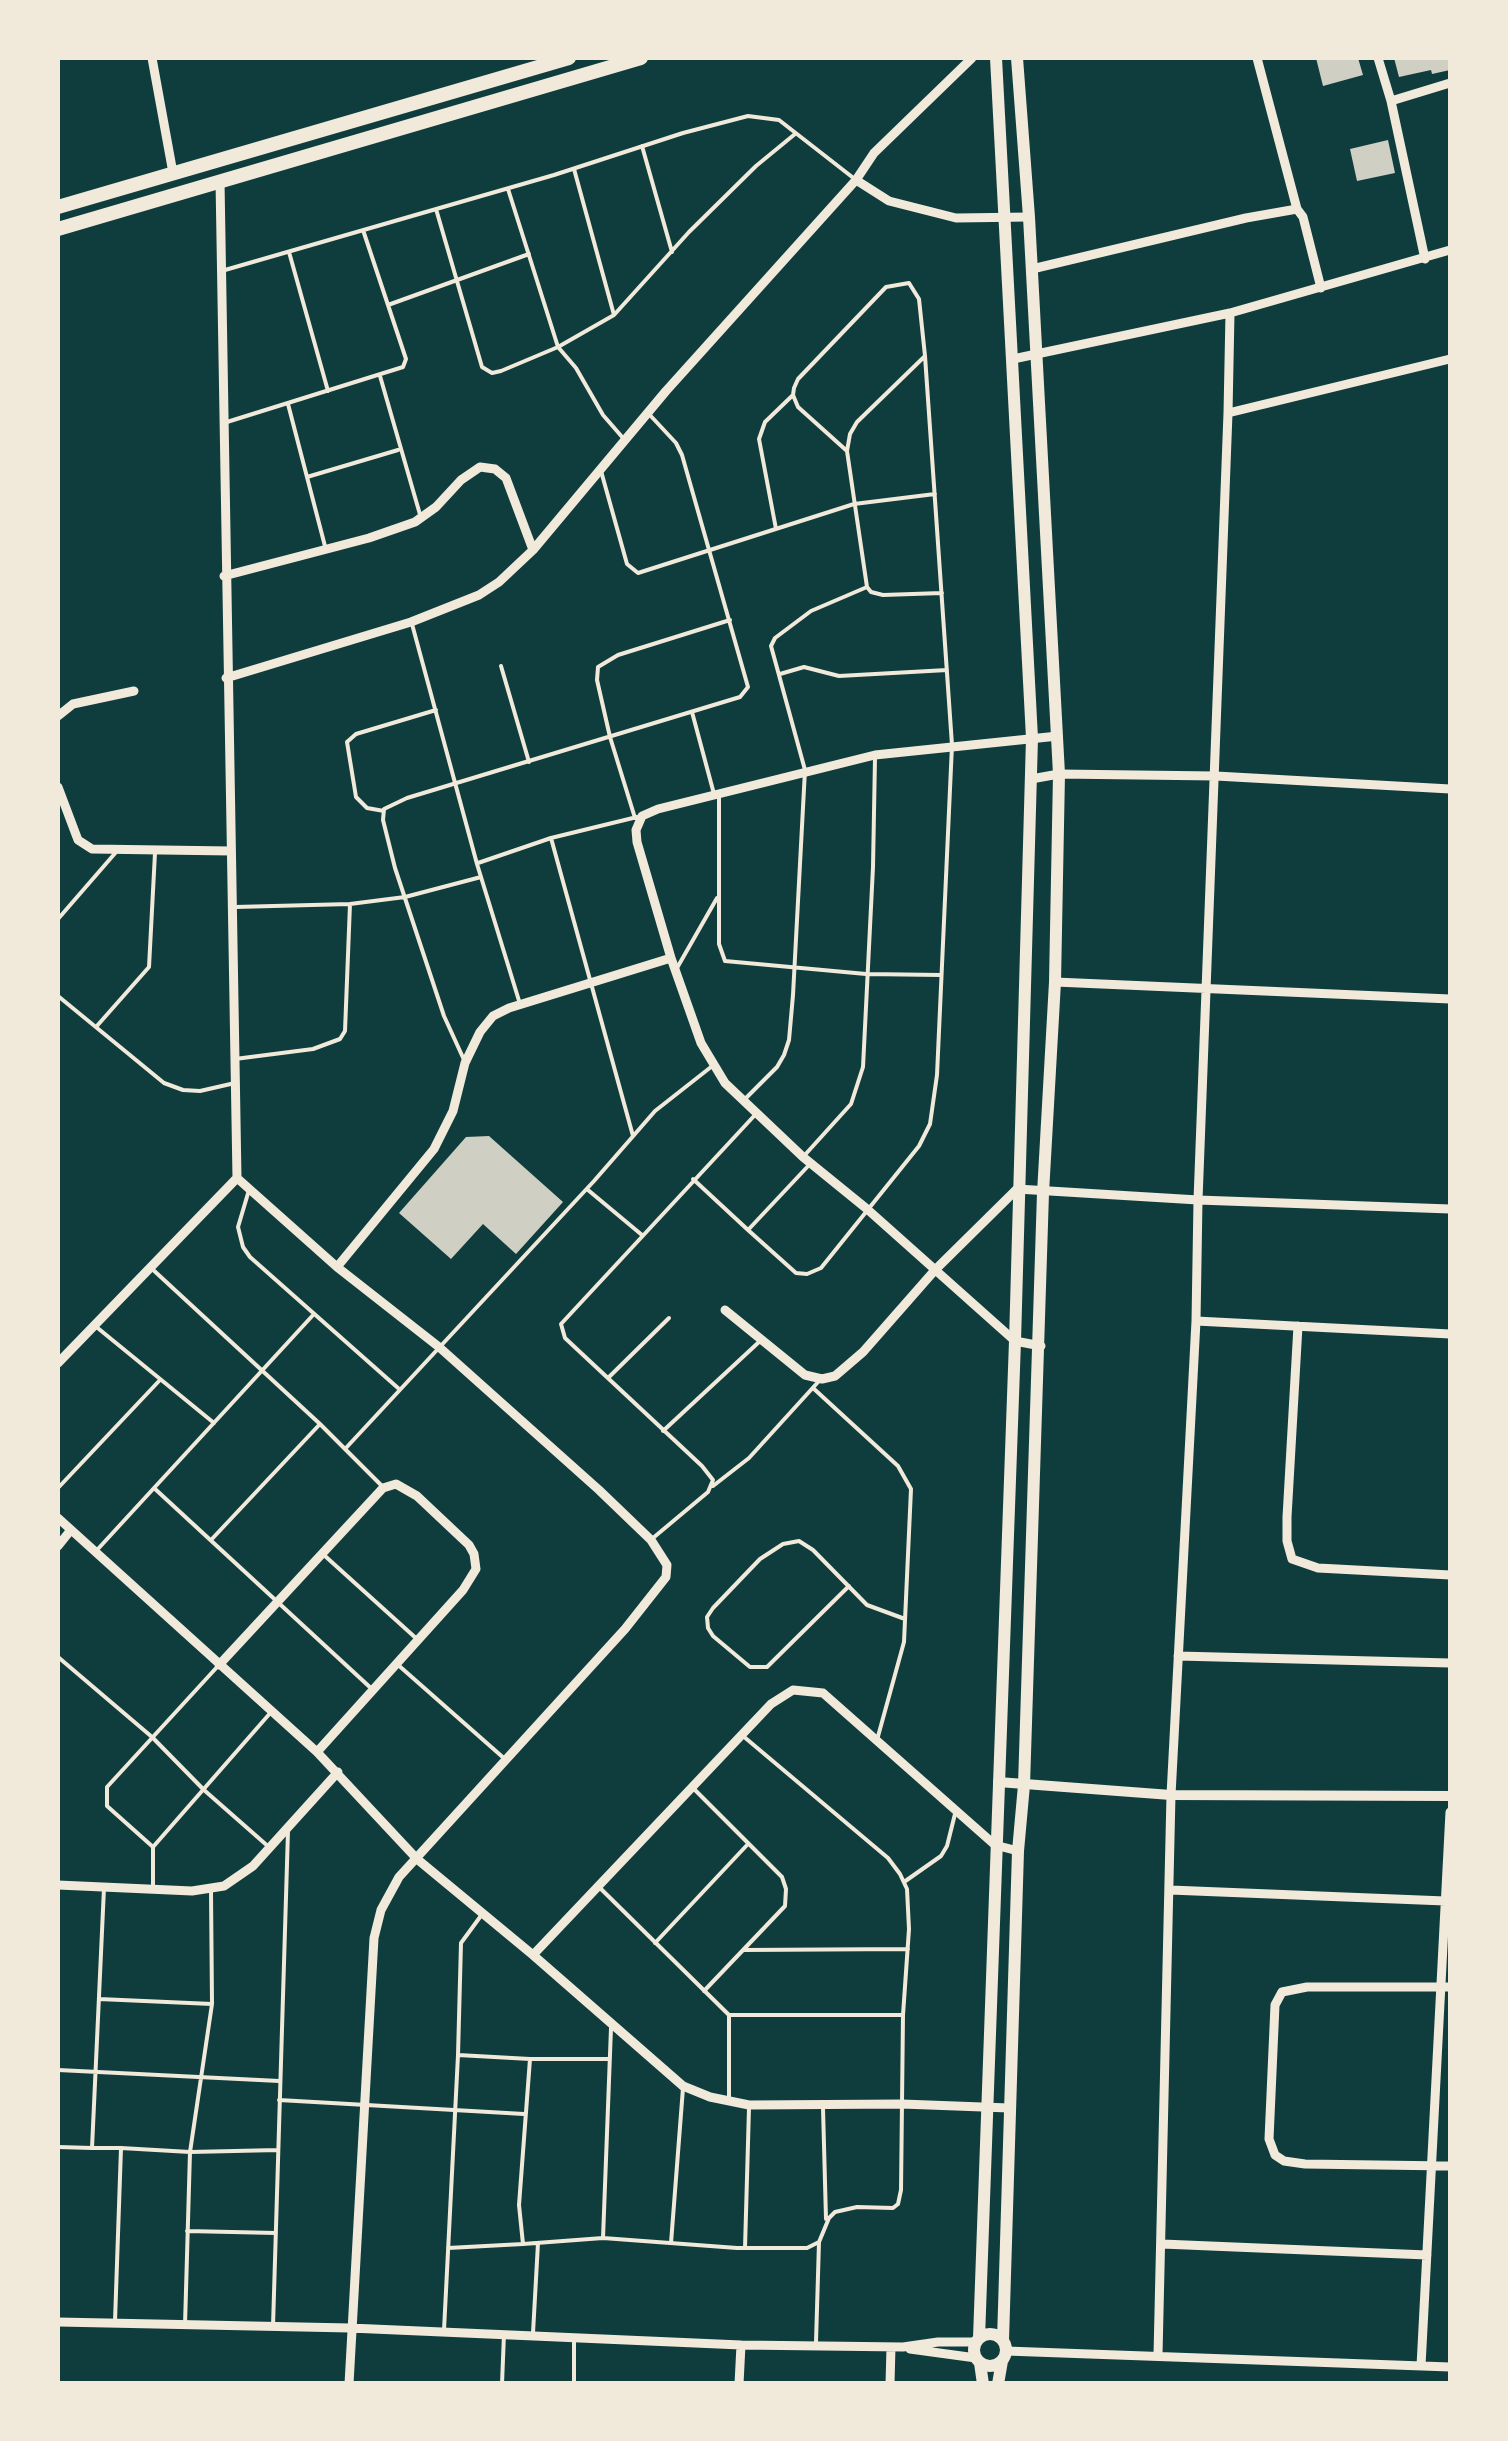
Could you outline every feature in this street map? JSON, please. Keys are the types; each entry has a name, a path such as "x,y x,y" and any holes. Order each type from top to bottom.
{"highway":[{"path":"58,207 569,58"},
{"path":"58,229 641,58"}],"main road":[{"path":"983,2384 978,2340 1015,1341 1032,738 996,58"},
{"path":"998,2384 1004,2351 1009,2108 1055,982 1059,774 1030,218 1017,58"},
{"path":"978,2340 994,2334 1004,2351"},
{"path":"978,2360 994,2366 1004,2351"}],"street":[{"path":"152,58 173,173"},
{"path":"226,678 411,622 480,596 499,582 532,550 856,180 874,153 972,58"},
{"path":"1257,58 1321,288"},
{"path":"1378,58 1425,259"},
{"path":"1391,101 1450,83"},
{"path":"856,180 889,201 956,218 1030,218"},
{"path":"60,1356 236,1178 220,181"},
{"path":"1032,269 1296,209"},
{"path":"1013,360 1230,313 1450,250"},
{"path":"1158,2356 1171,1795 1196,1321 1230,313"},
{"path":"1228,412 1450,359"},
{"path":"224,576 369,538 421,518 471,472 489,466 506,478 532,550"},
{"path":"58,716 73,704 134,691"},
{"path":"1040,1346 1015,1341 807,1161 725,1082 689,1014 636,830 638,817 805,770 875,755 1058,736"},
{"path":"1031,780 1059,774 1216,776 1450,789"},
{"path":"58,787 78,840 92,849 231,851"},
{"path":"336,1267 434,1149 453,1111 465,1063 486,1022 520,1004 671,958"},
{"path":"1055,982 1450,999"},
{"path":"236,1178 336,1267 440,1347 651,1540 667,1565 666,1577 625,1630 417,1859 380,1910 374,1938 348,2384"},
{"path":"725,1310 806,1375 822,1379 835,1376 864,1352 935,1270 1017,1190 1450,1209"},
{"path":"1196,1321 1450,1334"},
{"path":"1298,1326 1287,1517 1292,1560 1318,1568 1450,1575"},
{"path":"219,1665 384,1488 396,1484 417,1496 468,1546 477,1562 463,1590 317,1752"},
{"path":"58,1518 317,1752 417,1859 683,2086 749,2106 902,2104 1009,2108"},
{"path":"58,1546 70,1530"},
{"path":"1178,1656 1450,1663"},
{"path":"534,1955 772,1704 801,1688 823,1693 995,1845 1018,1850"},
{"path":"58,1885 211,1890 236,1879 270,1848 338,1772"},
{"path":"998,1782 1171,1795 1450,1796"},
{"path":"1421,2366 1446,1987 1450,1812"},
{"path":"1170,1890 1445,1901"},
{"path":"1446,1987 1307,1987 1282,1992 1275,2005 1269,2139 1274,2155 1304,2164 1450,2166"},
{"path":"1162,2244 1427,2255"},
{"path":"58,2322 890,2347 978,2360"},
{"path":"902,2348 978,2340"},
{"path":"739,2384 741,2345"},
{"path":"890,2347 890,2384"},
{"path":"1004,2351 1450,2367"}],"lane":[{"path":"220,272 748,116 779,120 856,180"},
{"path":"436,209 479,360 485,370 501,371 558,347 614,315 756,166 795,134"},
{"path":"642,146 672,252"},
{"path":"574,168 614,315"},
{"path":"508,188 558,347 576,368 604,415 627,441"},
{"path":"222,424 398,370 406,359 363,230"},
{"path":"289,252 328,391"},
{"path":"387,305 529,254"},
{"path":"693,1179 791,1270 808,1274 821,1268 919,1146 930,1124 938,1075 952,745 925,356 918,293 909,282 892,284 878,294 798,379 793,395 764,422 759,439 776,529"},
{"path":"925,356 857,422 847,451 871,592 883,596 942,593"},
{"path":"380,376 421,518"},
{"path":"793,395 798,408 847,451"},
{"path":"287,403 326,550"},
{"path":"465,1063 444,1016 404,897 384,826 384,812 392,803 747,692 747,674 679,448 648,414"},
{"path":"307,478 400,450"},
{"path":"601,471 631,571 644,572 854,504 935,494"},
{"path":"744,1100 776,1068 789,1040 805,770 771,646 775,638 812,611 868,587"},
{"path":"477,864 552,838 638,817 610,737 597,680 600,663 730,620"},
{"path":"411,622 520,1004"},
{"path":"501,666 528,762"},
{"path":"778,674 813,667 838,676 947,670"},
{"path":"384,812 367,808 356,797 347,742 356,734 436,710"},
{"path":"692,712 716,794 719,944 725,961 866,974 941,975"},
{"path":"748,1230 807,1161 857,1090 863,1067 875,755"},
{"path":"552,838 632,1136"},
{"path":"58,920 118,850"},
{"path":"96,1027 150,967 155,850"},
{"path":"232,907 350,904 404,897 481,878"},
{"path":"675,972 719,894"},
{"path":"234,1059 312,1049 340,1039 345,1030 350,904"},
{"path":"58,996 164,1082 200,1091 235,1082"},
{"path":"345,1449 632,1136 674,1094 713,1065"},
{"path":"712,1486 713,1480 702,1466 565,1338 561,1324 757,1112"},
{"path":"249,1189 238,1218 243,1246 398,1388"},
{"path":"586,1189 642,1235"},
{"path":"150,1267 384,1488"},
{"path":"96,1551 314,1314"},
{"path":"608,1378 669,1318"},
{"path":"94,1325 214,1423"},
{"path":"663,1431 762,1340"},
{"path":"651,1540 749,1458 822,1379"},
{"path":"58,1488 159,1380"},
{"path":"813,1388 892,1460 910,1484 912,1504 901,1661 877,1740"},
{"path":"212,1540 320,1424"},
{"path":"154,1488 373,1690"},
{"path":"849,1586 766,1667 750,1667 708,1628 707,1617 713,1608 760,1559 783,1544 799,1541 813,1550 849,1586 867,1605 905,1619"},
{"path":"322,1553 418,1640"},
{"path":"58,1657 152,1737 270,1848"},
{"path":"396,1664 506,1760"},
{"path":"152,1847 104,1800 108,1784 219,1665"},
{"path":"153,1890 152,1847 272,1711"},
{"path":"743,1736 888,1858 904,1882 908,1904 901,2190 898,2204 882,2210 857,2208 835,2212 826,2223 819,2242 816,2346"},
{"path":"693,1788 782,1878 787,1897 785,1906 704,1991"},
{"path":"904,1882 941,1856 956,1811"},
{"path":"273,2326 288,1828"},
{"path":"655,1943 748,1844"},
{"path":"599,1886 730,2015 903,2016"},
{"path":"92,2148 104,1888"},
{"path":"184,2325 190,2152 212,2004 211,1890"},
{"path":"444,2332 460,1943 483,1913"},
{"path":"743,1950 908,1949"},
{"path":"98,1998 212,2004"},
{"path":"729,2102 730,2015"},
{"path":"603,2238 611,2024"},
{"path":"458,2055 610,2058"},
{"path":"523,2244 519,2205 530,2059"},
{"path":"58,2070 280,2081"},
{"path":"671,2243 683,2086"},
{"path":"279,2100 526,2114"},
{"path":"823,2105 826,2223"},
{"path":"745,2248 749,2106"},
{"path":"58,2147 190,2152 278,2150"},
{"path":"115,2323 121,2148"},
{"path":"188,2232 276,2233"},
{"path":"448,2248 603,2238 745,2248 807,2248 819,2242"},
{"path":"532,2336 538,2243"},
{"path":"502,2384 504,2334"},
{"path":"574,2337 574,2384"}],"building":[{"path":"1316,58 1358,58 1363,75 1323,86"},
{"path":"1394,58 1450,58 1450,70 1399,77"},
{"path":"1388,140 1395,173 1357,181 1350,149"},
{"path":"489,1136 563,1202 516,1254 483,1224 451,1259 399,1213 466,1137"}]}
